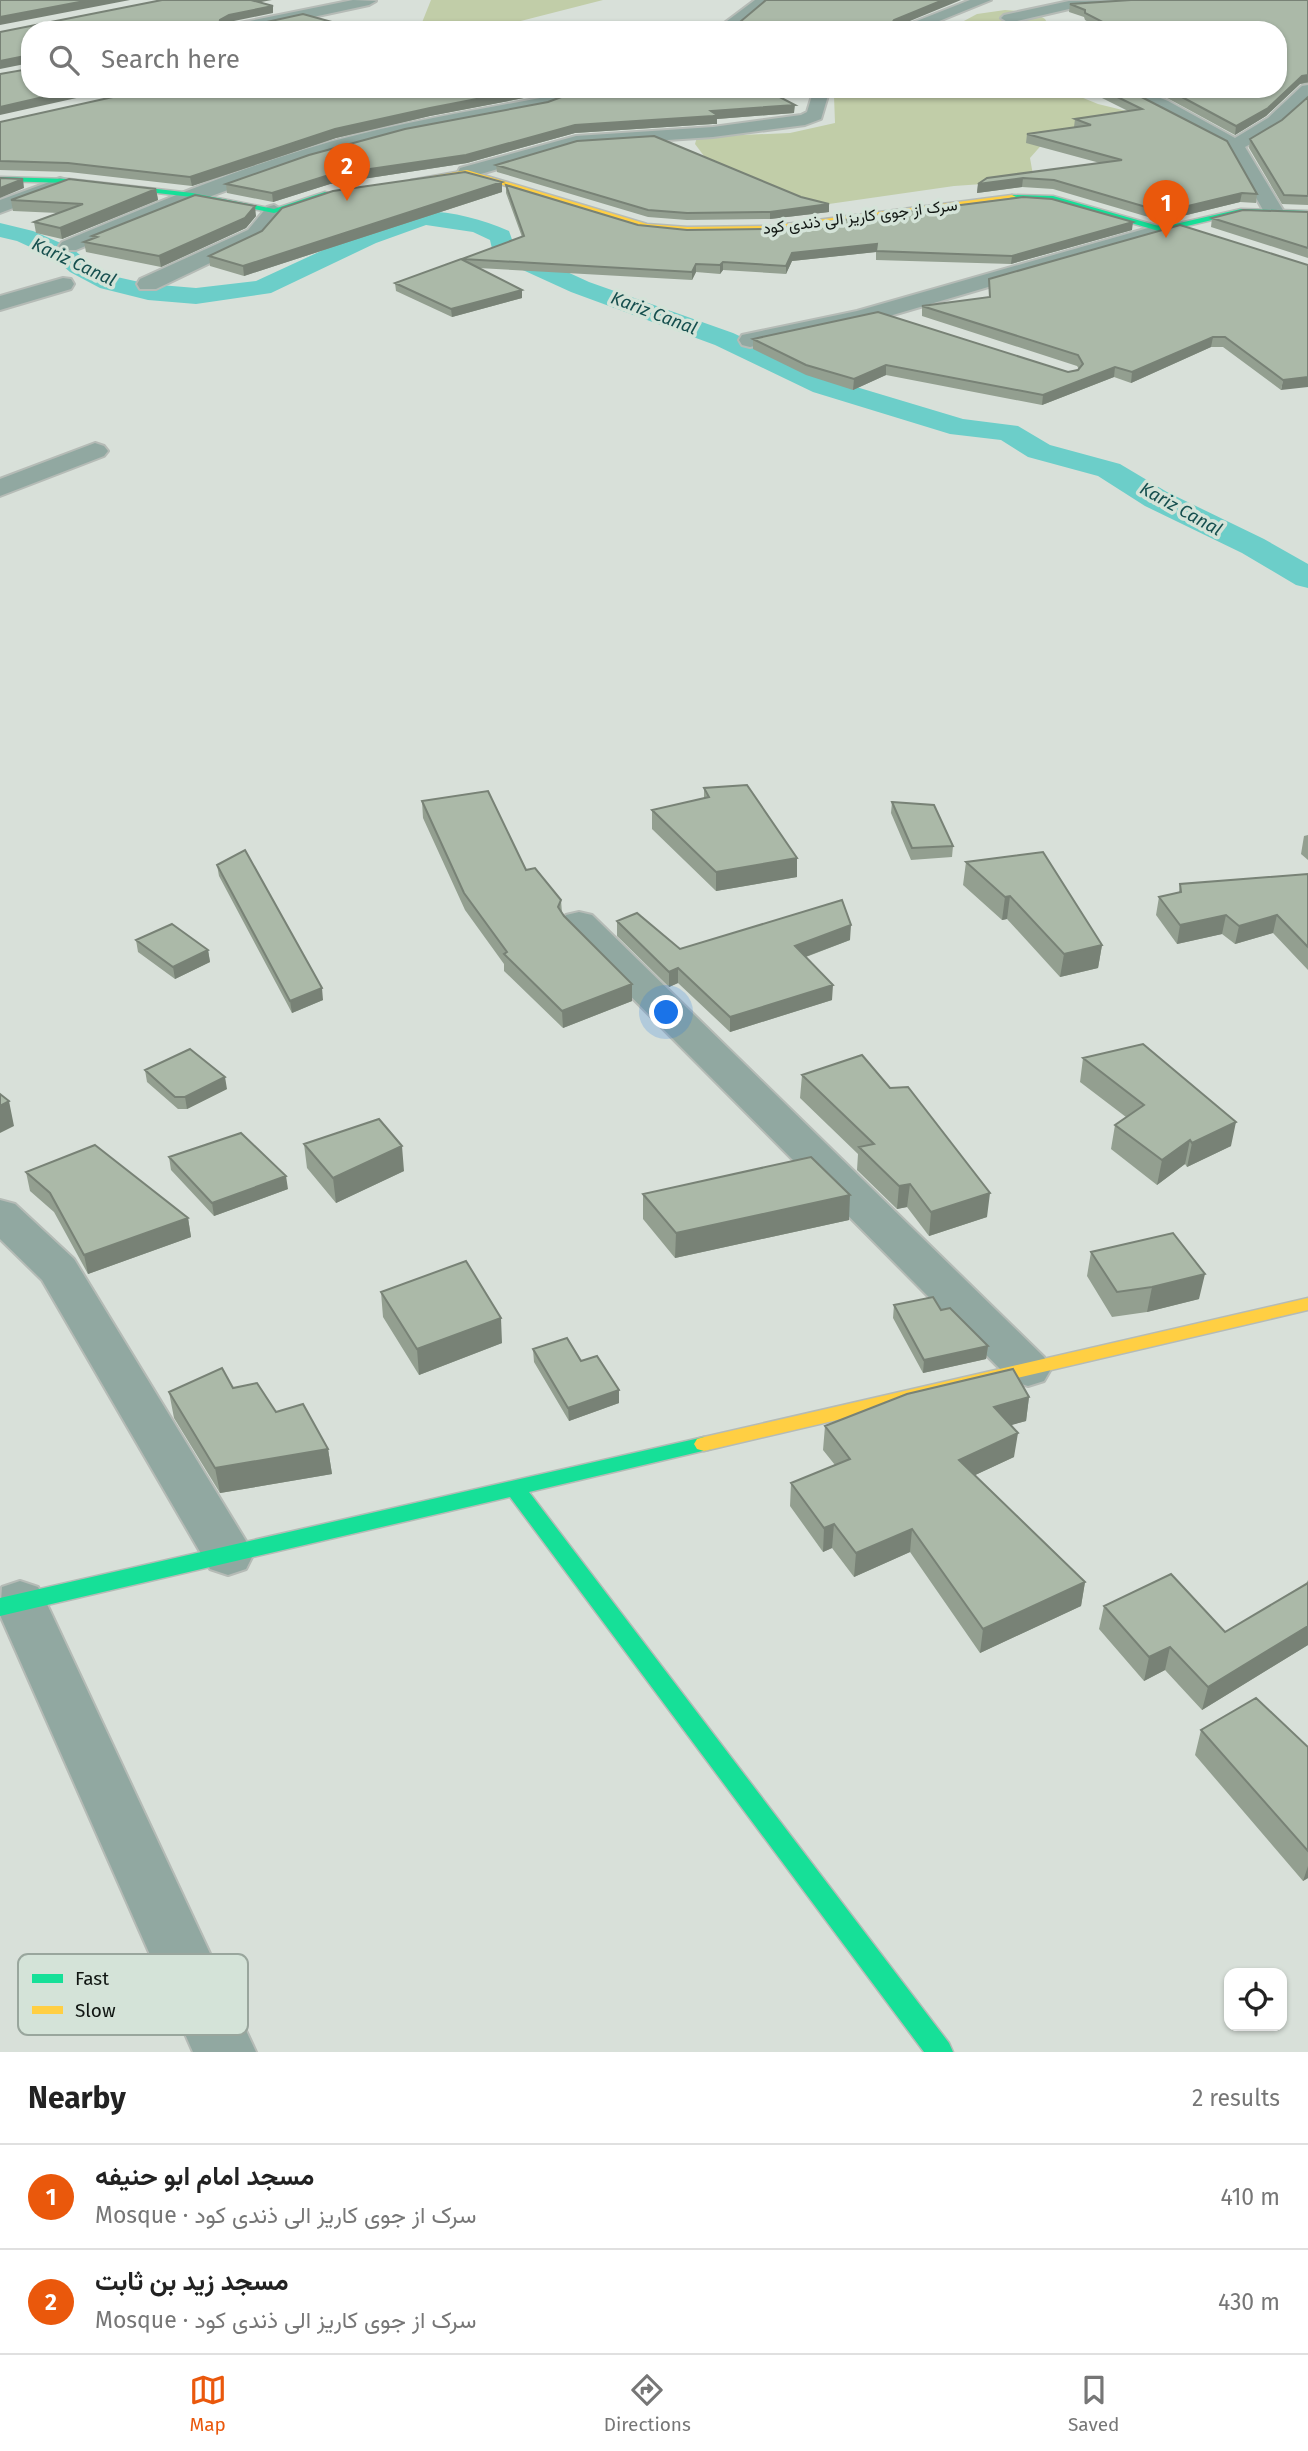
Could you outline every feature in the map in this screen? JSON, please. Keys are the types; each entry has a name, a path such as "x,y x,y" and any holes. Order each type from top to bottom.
{"street":[{"path":"735,21 764,0"},
{"path":"1009,18 1069,5 1140,0"},
{"path":"272,21 369,1"},
{"path":"927,21 981,1 1015,21"},
{"path":"1235,145 1260,133 1290,112 1308,90"},
{"path":"69,246 192,195 314,153 367,139 563,98"},
{"path":"467,172 576,141 713,132 805,120 815,115 820,98"},
{"path":"1166,98 1235,145 1273,210"},
{"name":"سرک از جوی کاریز الی ذندی کود","path":"399,182 467,172 646,226 770,228 1038,196 1169,228 1241,211 1308,213"},
{"path":"0,179 69,181 192,195 274,211 344,191"},
{"path":"0,207 69,181"},
{"path":"148,285 255,234 274,211"},
{"path":"750,340 877,312 1169,228 1216,238"},
{"path":"0,303 63,285"},
{"path":"877,312 915,324"},
{"path":"0,488 95,451"},
{"path":"579,923 1028,1369"},
{"path":"0,1214 58,1270 228,1555"},
{"path":"178,1954 10,1605 1308,1304"},
{"path":"515,1488 940,2052"},
{"path":"217,2035 225,2052"}],"green space":[{"path":"431,0 603,0 521,21 423,21"},
{"path":"1005,10 1033,12 1046,21 964,21 977,14"},
{"path":"834,98 1083,98 1151,117 1045,141 1030,158 1033,175 1041,180 954,186 808,207 710,164 695,144 697,137 790,133 835,123"}],"building":[{"path":"0,0 90,0 0,17"},
{"path":"162,0 251,0 273,6 229,15 220,21 56,21"},
{"path":"766,0 943,0 893,21 741,21"},
{"path":"1131,0 1308,0 1308,75 1302,76 1287,90 1287,21 1101,21 1070,4"},
{"path":"303,14 328,21 271,21"},
{"path":"21,28 21,57 0,61 0,32"},
{"path":"21,70 21,98 39,98 0,107 0,74"},
{"path":"1308,97 1308,196 1284,195 1250,139 1282,120"},
{"path":"108,98 482,98 335,129 190,177 68,163 0,161 0,122"},
{"path":"559,98 782,98 795,105 711,111 717,115 713,116 575,125 466,155 329,175 272,193 226,184 309,155 405,129"},
{"path":"1119,98 1143,98 1227,141 1257,194 1242,193 1163,212 1054,180 1023,178 978,184 987,178 1122,160 1027,134 1091,125 1075,119 1142,109"},
{"path":"1184,98 1279,98 1268,108 1236,126"},
{"path":"654,136 801,197 829,204 770,212 687,213 648,210 496,165 577,141"},
{"path":"465,172 502,182 243,266 209,256 262,231 282,208 333,191"},
{"path":"0,178 23,179 0,188"},
{"path":"69,179 156,189 60,228 34,222 83,204 11,200"},
{"path":"506,185 638,225 687,230 771,229 1023,197 1052,199 1133,222 1012,256 876,251 877,244 792,253 786,266 723,262 720,265 696,264 692,272 462,259 524,236"},
{"path":"195,195 255,206 245,218 159,256 84,242 97,237 92,236"},
{"path":"1243,210 1308,212 1308,248 1212,218"},
{"path":"1180,225 1308,265 1308,377 1283,380 1225,337 1213,337 1132,372 1115,367 1043,395 886,365 854,379 806,365 753,339 878,312 1068,372 1078,370 1083,364 1078,355 922,306 990,297 989,279"},
{"path":"461,259 522,290 451,309 395,283"},
{"path":"747,785 797,858 716,872 652,810 709,797 704,788"},
{"path":"488,791 526,870 535,868 561,900 558,907 564,916 632,984 562,1011 504,954 507,952 464,893 422,801"},
{"path":"892,802 934,805 953,846 912,848"},
{"path":"245,850 322,988 290,1001 217,865"},
{"path":"1043,852 1102,945 1064,954 1010,896 1005,897 966,862"},
{"path":"1308,874 1308,947 1277,915 1239,926 1226,915 1180,925 1159,897 1181,892 1180,884"},
{"path":"842,900 851,925 795,946 833,985 730,1017 678,968 669,972 617,921 637,913 680,949"},
{"path":"172,924 208,950 173,967 136,940"},
{"path":"1143,1044 1236,1122 1192,1143 1190,1140 1162,1160 1115,1125 1144,1105 1083,1058"},
{"path":"190,1049 225,1077 185,1097 175,1097 145,1070"},
{"path":"862,1055 890,1088 908,1087 990,1193 931,1212 910,1184 899,1186 859,1147 874,1144 802,1075"},
{"path":"0,1094 9,1101 0,1106"},
{"path":"379,1119 402,1146 333,1178 304,1144"},
{"path":"241,1133 286,1176 212,1203 169,1157"},
{"path":"95,1145 188,1218 84,1255 50,1193 26,1172"},
{"path":"811,1157 850,1195 676,1233 643,1194"},
{"path":"1173,1233 1205,1274 1152,1287 1117,1292 1091,1252"},
{"path":"466,1261 501,1318 417,1349 381,1292"},
{"path":"933,1297 941,1310 950,1308 988,1346 924,1360 894,1305"},
{"path":"567,1338 581,1361 597,1356 619,1390 568,1408 533,1349"},
{"path":"222,1368 233,1388 257,1383 276,1412 303,1404 328,1449 215,1468 169,1392"},
{"path":"1013,1369 1029,1397 994,1407 1018,1433 959,1460 1085,1582 983,1629 912,1529 856,1553 834,1524 824,1528 791,1483 850,1459 825,1426 907,1394"},
{"path":"1171,1574 1225,1632 1308,1583 1308,1626 1208,1687 1170,1647 1149,1657 1104,1606"},
{"path":"1256,1698 1308,1747 1308,1851 1201,1730"}],"waterway":[{"name":"Kariz Canal","path":"0,230 25,236 63,253 79,267 109,283 148,292 196,296 262,288 368,238 424,218 444,219 480,227 501,236 503,252 580,287 724,339 823,386 960,428 1008,432 1039,451 1109,470 1156,499 1253,546 1308,578"}],"traffic: fast":[{"path":"0,179 69,181 192,195 274,211 328,194"},
{"path":"1012,197 1053,198 1162,230 1241,211 1308,213"},
{"path":"0,1607 704,1444"},
{"path":"515,1488 940,2052"}],"traffic: slow":[{"path":"415,180 467,172 646,226 687,229 770,228 1012,197"},
{"path":"704,1444 1308,1304"}],"place":[{"name":"مسجد زید بن ثابت","path":"347,201"},
{"name":"مسجد امام ابو حنیفه","path":"1166,238"}]}
